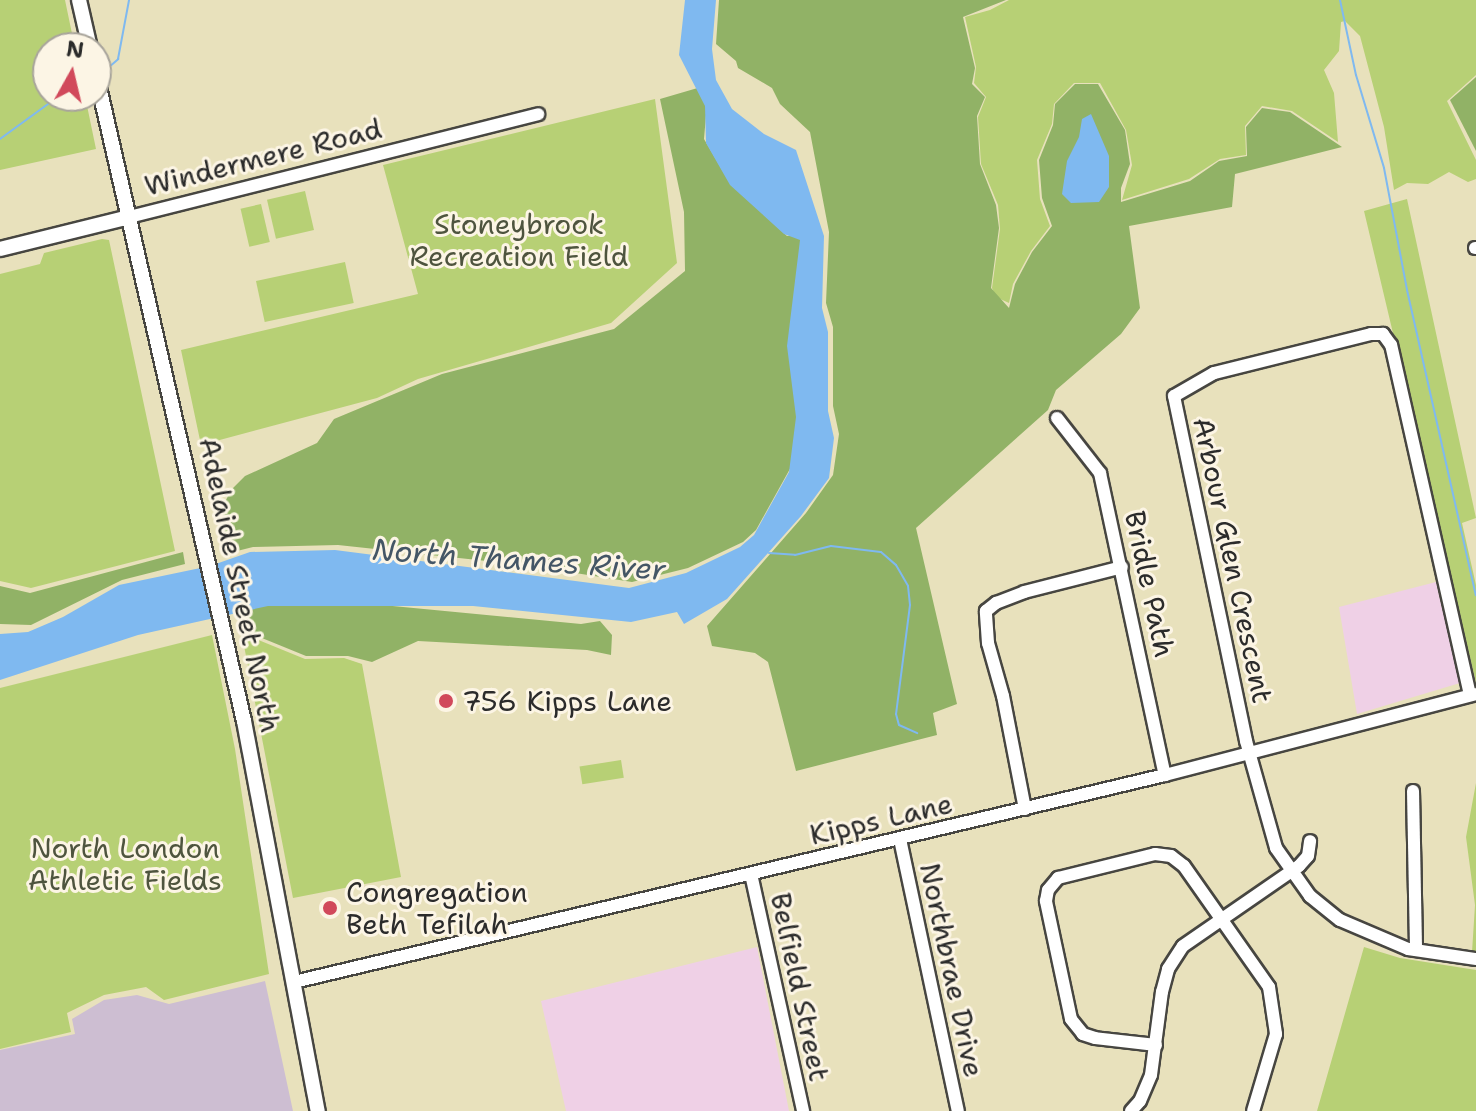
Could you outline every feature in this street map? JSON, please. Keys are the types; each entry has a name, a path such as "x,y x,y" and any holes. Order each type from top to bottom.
{"main road":[{"path":"79,0 86,32"},
{"name":"Adelaide Street North","path":"105,112 206,547 318,1111"},
{"name":"Windermere Road","path":"0,249 129,217"}],"street":[{"name":"Windermere Road","path":"129,217 538,114"},
{"name":"Arbour Glen Crescent","path":"1248,751 1174,396 1214,373 1371,334 1383,334 1391,345 1473,694"},
{"name":"Bridle Path","path":"1057,418 1099,469 1165,775"},
{"path":"1025,809 1003,696 988,643 986,611 996,603 1024,592 1122,567"},
{"name":"Kipps Lane","path":"294,982 1165,775 1473,694"},
{"path":"1248,751 1267,824 1291,872 1310,896 1340,920 1374,937 1416,950 1476,959"},
{"path":"1413,791 1416,950"},
{"name":"Northbrae Drive","path":"900,839 958,1111"},
{"path":"1131,1111 1140,1101 1151,1075 1168,969 1183,946 1291,872 1308,856 1310,841"},
{"path":"1156,1045 1095,1038 1083,1034 1071,1019 1046,901 1048,890 1058,878 1155,854 1171,856 1184,866 1269,987 1275,1010 1276,1034 1253,1111"},
{"name":"Belfield Street","path":"751,874 803,1111"}],"shaded area":[{"path":"1436,582 1460,683 1357,714 1339,607"},
{"path":"757,947 789,1111 566,1111 541,1001"},
{"path":"265,981 293,1111 0,1111 0,1050 75,1034 72,1019 104,1000 137,995 169,1004"}],"green space":[{"path":"0,0 65,0 72,32 32,32 32,112 88,112 96,149 0,170"},
{"path":"719,0 1006,0 963,17 975,68 972,84 985,97 977,116 980,164 996,205 999,228 991,288 1009,308 1015,284 1032,252 1052,226 1042,198 1039,160 1053,125 1055,104 1075,84 1098,84 1125,130 1130,164 1121,188 1121,202 1190,181 1219,161 1247,156 1246,127 1262,108 1290,112 1342,147 1235,174 1232,207 1129,226 1140,308 1121,334 1056,390 1048,410 916,528 957,704 933,713 937,735 796,771 768,662 755,653 712,646 707,626 806,513 833,475 839,434 833,406 833,327 826,303 829,232 810,132 780,104 772,88 738,68 736,61 716,44"},
{"path":"1009,0 1476,0 1476,75 1447,101 1476,160 1476,179 1468,182 1449,172 1428,184 1407,183 1394,190 1384,127 1360,36 1345,21 1341,22 1339,51 1324,70 1334,93 1338,142 1292,111 1262,106 1245,126 1246,155 1220,159 1189,179 1122,200 1132,165 1126,130 1100,83 1074,83 1054,104 1052,124 1037,160 1040,199 1050,226 1031,251 1013,284 1009,303 996,297 992,288 1000,229 998,205 981,164 978,117 986,97 974,83 976,67 965,17 990,10"},
{"path":"1476,77 1476,151 1450,100"},
{"path":"701,87 707,103 704,139 730,183 787,236 802,235 798,413 791,467 756,530 743,542 688,568 632,582 525,565 338,545 253,547 225,554 220,512 231,490 245,476 317,443 334,419 442,374 614,329 685,271 684,212 660,99"},
{"name":"Stoneybrook Recreation Field","path":"655,99 677,263 611,323 418,379 377,398 201,445 181,350 418,294 383,165"},
{"path":"305,191 314,230 276,239 267,200"},
{"path":"1407,199 1476,518 1462,523 1476,585 1476,683 1364,211"},
{"path":"261,204 270,242 249,247 241,209"},
{"path":"109,240 175,551 31,588 0,581 0,274 40,264 44,253"},
{"path":"345,262 354,303 265,322 256,281"},
{"path":"183,552 185,564 122,580 31,625 0,624 0,586 30,593"},
{"path":"330,600 581,624 600,621 612,635 611,655 587,650 418,641 372,662 348,656 306,656 257,636 233,609 271,603"},
{"path":"239,620 256,639 305,659 344,658 362,664 401,877 293,898"},
{"name":"North London Athletic Fields","path":"212,635 235,749 269,974 164,1000 146,987 104,995 67,1013 71,1032 0,1049 0,688"},
{"path":"621,760 624,778 582,784 580,767"},
{"path":"1476,783 1476,953 1472,952 1475,905 1466,837"},
{"path":"1364,947 1400,958 1476,970 1476,1111 1317,1111"}],"water":[{"name":"North Thames River","path":"685,0 716,0 712,49 716,80 732,109 764,134 796,150 824,236 822,308 828,332 828,411 834,438 829,478 801,516 727,599 684,624 677,612 631,622 473,606 268,606 138,635 0,680 0,634 28,632 63,617 119,585 210,566 250,552 335,550 629,588 686,573 740,547 754,535 789,472 796,417 787,346 800,240 784,234 730,185 706,143 705,106 679,55"},
{"path":"1091,114 1109,156 1109,187 1099,202 1071,203 1062,194 1067,161 1079,137 1082,119"}],"waterway":[{"path":"112,64 118,59 129,0"},
{"path":"1340,0 1356,75 1384,168 1407,290 1476,595"},
{"path":"0,139 37,112"},
{"path":"769,553 795,555 831,546 881,552 896,565 908,586 910,605 896,714 899,725 917,733"}],"place":[{"name":"756 Kipps Lane","path":"446,701"},
{"name":"Congregation Beth Tefilah","path":"330,908"}]}
